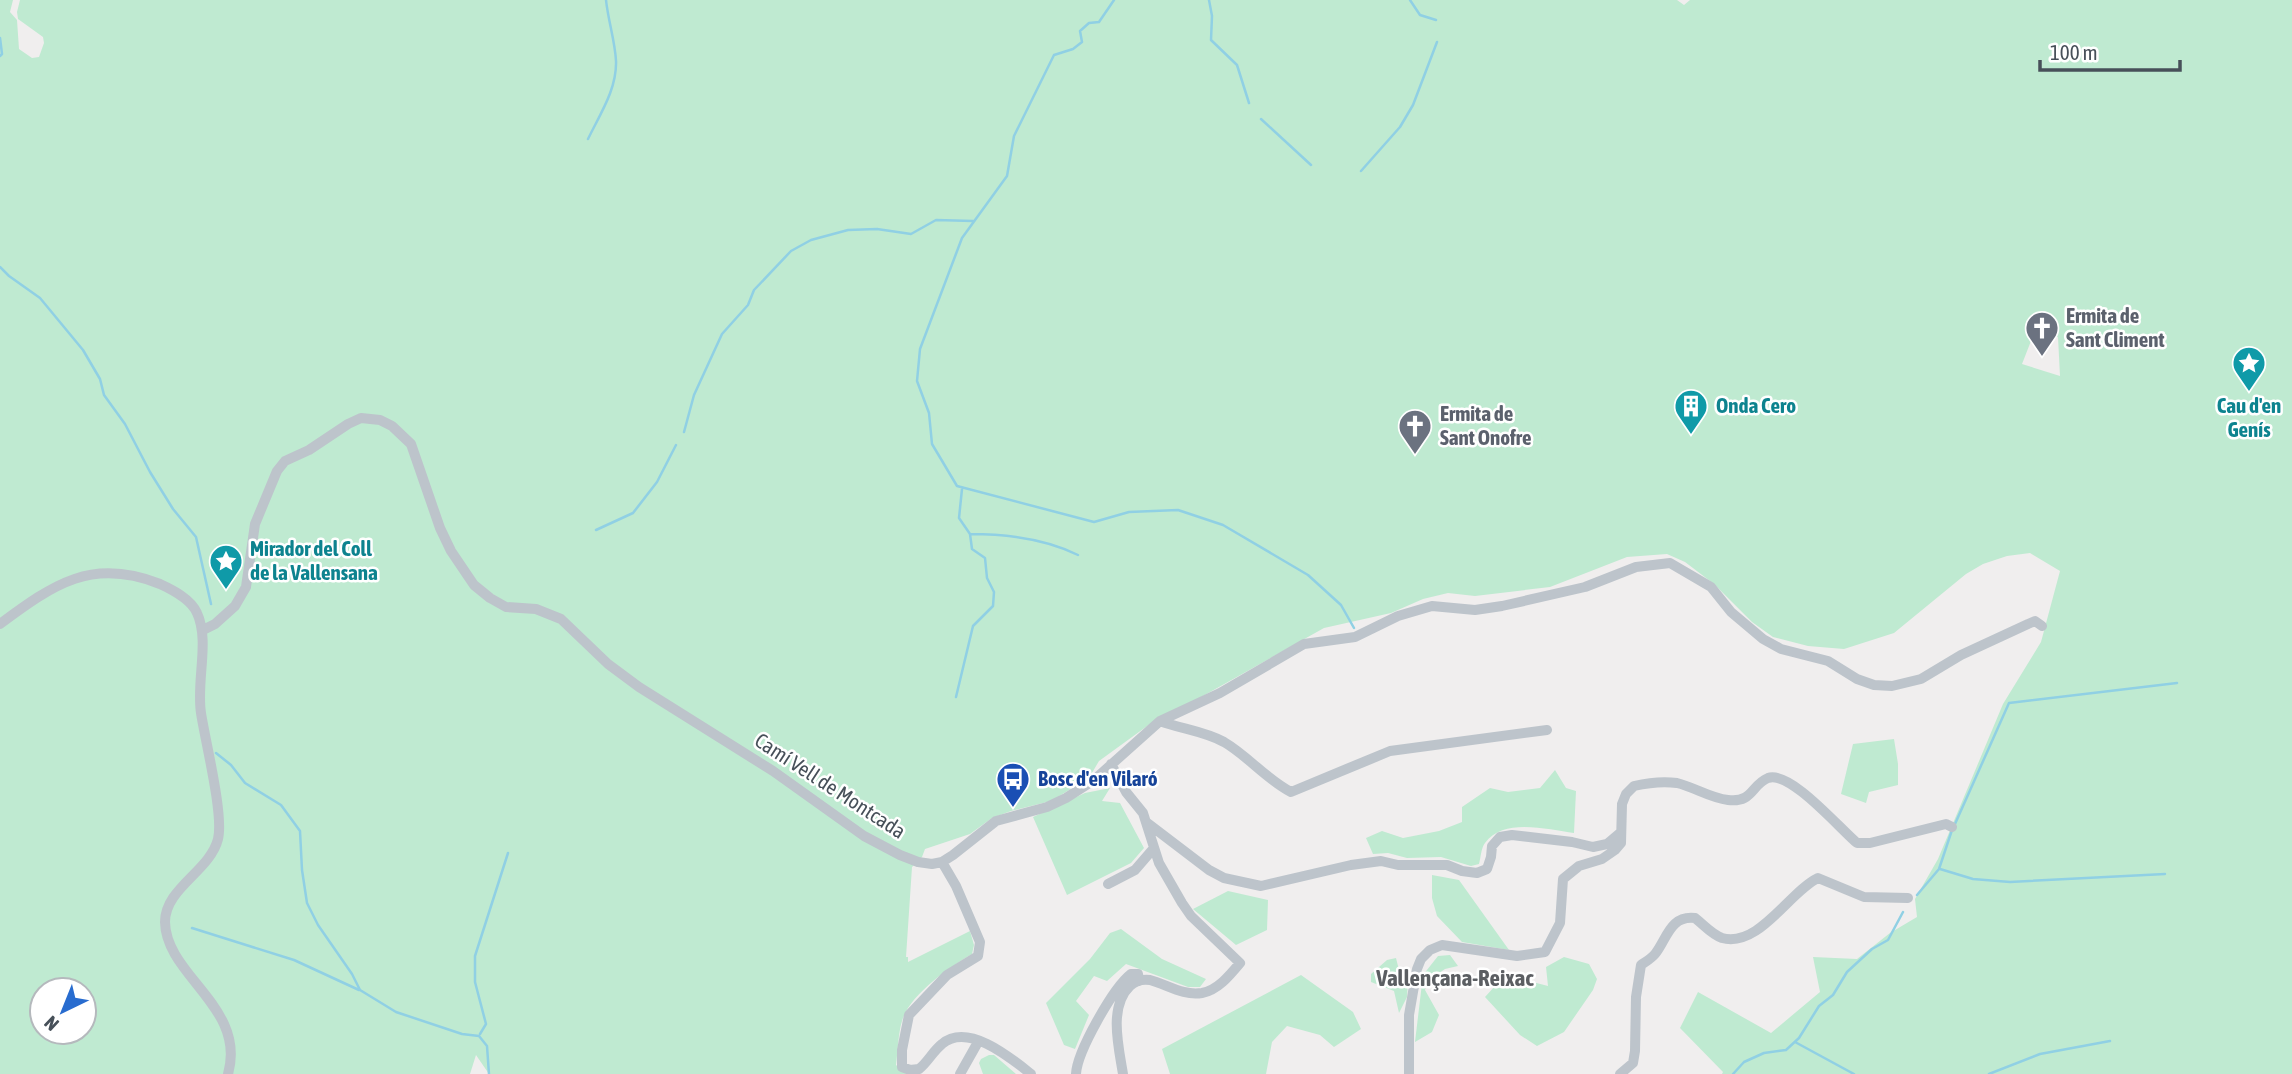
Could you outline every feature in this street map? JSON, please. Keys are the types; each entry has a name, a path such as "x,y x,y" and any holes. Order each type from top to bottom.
{"street":[{"name":"Camí Vell de Montcada","path":"203,630 215,624 235,606 246,587 255,524 276,471 285,461 309,450 348,424 361,418 380,420 411,444 440,528 451,551 474,585 490,598 506,607 536,609 561,619 608,664 639,687 773,771 864,836 918,862 942,862"},
{"path":"1031,1074 1004,1052 967,1037 953,1038 942,1044 919,1069 902,1067 902,1050 909,1015 937,983 978,956 980,949 980,942 961,896 942,862 996,821 1047,807 1066,798 1094,780 1160,721 1220,693 1304,643 1355,637 1398,616 1432,606 1475,610 1535,600 1586,587 1636,567 1655,563 1670,563 1711,587 1731,612 1763,639 1781,649 1828,661 1857,679 1874,685 1911,684 1998,637 2035,621 2042,626"},
{"path":"0,624 38,597 72,578 91,573 147,579 165,586 197,611 203,630 198,697 217,802 219,837 211,855 172,902 166,915 165,926 170,944 178,957 219,1013 227,1034 230,1054 228,1074"},
{"path":"1160,721 1222,741 1252,762 1279,786 1291,792 1390,751 1547,730"},
{"path":"1111,764 1146,822 1159,863 1191,916 1240,963 1217,986 1204,992 1188,993 1147,979 1133,983 1123,994 1118,1011 1119,1051 1124,1074"},
{"path":"1409,1074 1409,1015 1421,958 1430,950 1442,946 1508,956 1545,952 1560,923 1563,879 1579,866 1602,859 1621,843 1619,833 1622,804 1626,794 1634,786 1675,783 1716,797 1738,800 1750,796 1768,778 1778,777 1805,794 1857,842 1870,843 1946,824 1952,827"},
{"path":"1146,822 1209,870 1224,878 1261,886 1351,865 1381,861 1398,865 1447,865 1477,873 1487,869 1492,846 1500,837 1512,835 1572,842 1593,848 1607,844 1619,833"},
{"path":"1108,884 1135,870 1154,848"},
{"path":"1620,1074 1633,1063 1634,1023 1641,965 1654,957 1664,936 1681,920 1695,918 1720,937 1745,937 1768,922 1781,907 1818,878 1864,897 1908,898"},
{"path":"1076,1074 1077,1063 1114,991 1131,974 1138,974 1139,981"},
{"path":"960,1074 978,1042"}],"green space":[{"path":"0,0 13,0 10,12 17,20 19,49 32,58 39,57 44,43 43,37 18,19 20,0 1677,0 1684,5 1690,0 2292,0 2292,1074 1722,1074 1680,1028 1698,992 1771,1033 1820,992 1813,957 1857,959 1890,933 1917,917 1915,899 1938,859 2003,704 2041,642 2060,571 2030,553 2007,556 1983,564 1966,574 1894,633 1844,649 1808,646 1773,637 1752,622 1714,584 1685,562 1667,554 1627,557 1550,587 1475,596 1448,593 1423,599 1391,613 1324,628 1194,701 1161,716 1099,761 1089,778 1051,801 992,818 970,834 925,849 922,857 912,867 906,957 908,962 970,931 974,945 972,954 932,982 906,1011 901,1026 896,1065 907,1074 489,1074 476,1055 470,1074 0,1074","holes":["2058,337 2060,376 2022,364 2031,341"]},
{"path":"1894,739 1898,785 1869,792 1866,803 1841,794 1853,744"},
{"path":"1555,770 1566,788 1576,791 1574,833 1527,827 1503,830 1485,843 1479,864 1471,866 1441,857 1407,858 1388,853 1373,854 1366,838 1382,831 1403,838 1439,831 1462,822 1462,807 1490,788 1508,792 1540,788"},
{"path":"1110,788 1102,801 1120,803 1144,848 1131,863 1067,895 1033,817 1085,793"},
{"path":"1432,875 1459,880 1509,950 1462,942 1437,916 1432,898"},
{"path":"1228,891 1268,900 1267,930 1236,945 1193,909"},
{"path":"1121,929 1162,959 1206,979 1200,987 1188,987 1126,964 1107,981 1094,976 1076,1001 1089,1015 1075,1049 1064,1045 1046,1003 1090,959 1110,933"},
{"path":"1450,955 1458,966 1445,969 1427,981 1425,990 1439,1015 1432,1032 1415,1042 1423,975 1438,956"},
{"path":"1564,957 1589,964 1597,979 1593,990 1564,1032 1537,1046 1520,1035 1485,997 1505,975 1548,986 1546,967"},
{"path":"1396,958 1402,982 1408,981 1407,997 1399,1013 1394,991 1371,982 1371,974 1387,960"},
{"path":"1301,975 1353,1012 1361,1029 1334,1047 1320,1035 1287,1026 1272,1042 1266,1074 1170,1074 1162,1049"},
{"path":"989,1055 994,1055 1016,1074 983,1074 979,1063"}],"waterway":[{"path":"588,139 607,101 616,71 606,0"},
{"path":"1114,0 1099,22 1089,23 1080,31 1082,42 1073,49 1054,55 1014,136 1007,176 962,238 920,349 917,381 929,413 932,444 957,486 1094,522 1129,512 1178,510 1223,525 1308,575 1341,605 1354,628"},
{"path":"1209,0 1212,16 1211,40 1237,65 1249,103"},
{"path":"1410,0 1420,15 1436,20"},
{"path":"0,38 0,56"},
{"path":"1361,171 1400,127 1413,105 1437,42"},
{"path":"1261,119 1311,165"},
{"path":"684,432 694,395 722,334 748,305 754,290 791,251 811,240 848,230 877,229 911,234 936,220 973,221"},
{"path":"0,267 40,298 83,350 100,379 104,395 125,424 150,472 173,509 196,537 211,604"},
{"path":"596,530 633,513 657,482 676,445"},
{"path":"956,697 973,626 993,606 994,592 987,578 985,558 972,549 970,534 959,518 962,489"},
{"path":"970,534 1025,538 1078,555"},
{"path":"1955,824 2009,703 2177,683"},
{"path":"216,753 231,765 245,783 281,805 300,831 307,903 360,990 396,1012 462,1034 479,1036 487,1046 489,1074"},
{"path":"1917,895 1939,869 1952,830"},
{"path":"480,1034 486,1024 475,982 475,956 508,853"},
{"path":"1940,869 1973,879 2010,882 2165,874"},
{"path":"1733,1074 1744,1062 1764,1053 1786,1050 1799,1038 1819,1006 1833,995 1847,972 1872,949 1888,940 1903,912"},
{"path":"192,928 294,960 359,990"},
{"path":"1989,1074 2040,1054 2110,1041"},
{"path":"1795,1042 1854,1074"}],"place":[{"name":"Ermita de Sant Climent","path":"2042,358"},
{"name":"Cau d'en Genís","path":"2249,393"},
{"name":"Onda Cero","path":"1691,436"},
{"name":"Ermita de Sant Onofre","path":"1415,456"},
{"name":"Mirador del Coll de la Vallensana","path":"226,591"},
{"name":"Bosc d'en Vilaró","path":"1013,809"}],"district":[{"name":"Vallençana-Reixac","path":"1455,978"}]}
